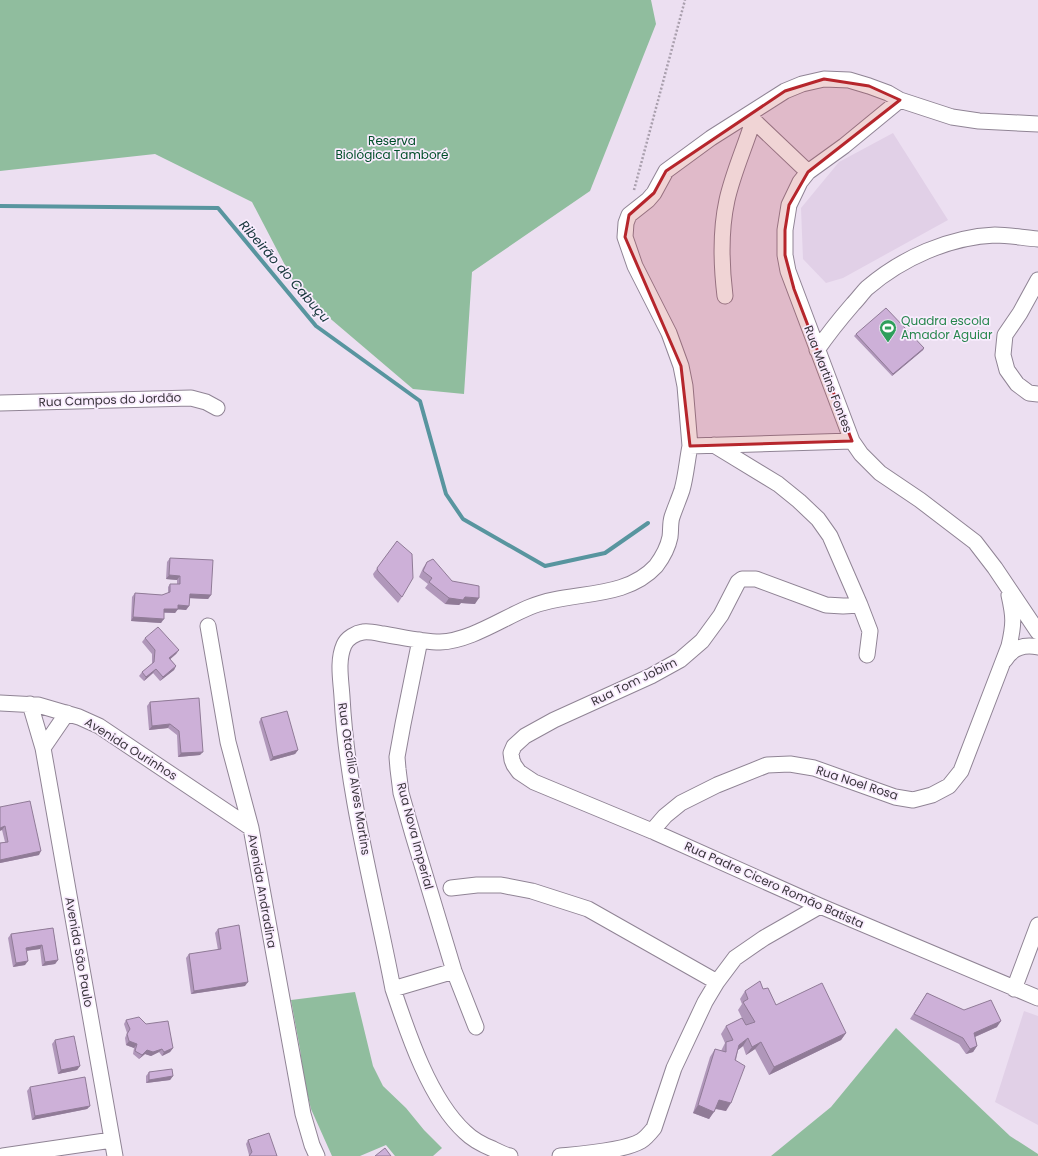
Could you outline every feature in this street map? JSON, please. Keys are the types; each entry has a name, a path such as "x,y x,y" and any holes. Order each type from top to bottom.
{"street":[{"name":"Rua Otacílio Alves Martins","path":"510,1156 481,1144 465,1133 447,1112 431,1085 402,1016 393,989 358,817 343,718 340,664 341,653 345,642 353,635 364,631 441,642 456,639 481,631 532,606 547,601 606,592 629,585 644,576 655,566 663,555 670,538 671,519 682,490 690,446 685,386 681,366 669,333 628,249 625,237 626,223 629,215 648,200 666,171 699,146 751,118 786,91 802,84 824,79 850,80 888,93 900,100 952,117 979,121 1038,124"},
{"name":"Rua Martins Fontes","path":"900,100 844,146 808,172 800,182 789,205 785,230 785,255 788,270 852,441 861,454 880,473 920,500 975,542 1008,587 1038,632"},
{"path":"725,296 721,259 727,200 751,118 808,172"},
{"path":"817,350 829,333 867,288 892,270 920,253 947,243 972,237 997,235 1038,240"},
{"path":"1038,280 1020,313 1005,335 1003,355 1007,370 1018,384 1029,393 1038,394"},
{"name":"Rua Campos do Jordão","path":"0,404 191,398 206,402 217,408"},
{"path":"690,446 852,441"},
{"path":"714,446 778,484 818,519 830,536 870,631 867,655"},
{"name":"Rua Tom Jobim","path":"514,765 511,753 514,746 525,736 554,720 651,676 680,660 702,641 722,615 738,582 742,579 756,579 826,605 860,605"},
{"name":"Rua Noel Rosa","path":"652,831 665,816 681,803 717,785 767,765 790,764 814,768 895,797 913,800 932,795 950,786 961,771 1009,646 1014,627 1008,587"},
{"name":"Avenida Andradina","path":"208,626 228,742 251,828 302,1114 317,1156"},
{"name":"Rua Nova Imperial","path":"420,640 402,724 397,757 401,793 454,971 476,1027"},
{"name":"Rua Noel Rosa","path":"1000,668 1007,657 1017,648 1033,646 1038,647"},
{"name":"Avenida Ourinhos","path":"0,703 38,705 79,716 99,726 251,828"},
{"name":"Avenida São Paulo","path":"30,704 43,748 115,1156"},
{"path":"43,748 67,713"},
{"name":"Rua Padre Cicero Romão Batista","path":"514,765 519,772 534,782 652,831 820,906 1038,998"},
{"path":"451,888 477,885 501,885 532,890 588,909 717,982"},
{"path":"560,1156 605,1151 629,1146 640,1142 648,1136 654,1128 674,1068 705,1002 717,982 735,958 764,938 820,906"},
{"path":"1014,989 1038,925"},
{"path":"393,989 454,971"},
{"path":"6,1156 112,1140"}],"path":[{"path":"634,190 685,0"}],"highlighted area":[{"path":"824,79 869,86 900,100 808,172 789,205 785,230 785,255 794,289 852,441 690,446 681,366 625,237 629,215 654,193 666,171 785,91"}],"shaded area":[{"path":"893,133 948,220 843,278 826,283 803,259 801,208 839,162"},
{"path":"1024,1011 1038,1016 1038,1125 995,1102"}],"green space":[{"name":"Reserva Biológica Tamboré","path":"0,0 651,0 656,24 590,191 472,272 464,394 413,389 299,292 252,202 155,154 0,171"},
{"path":"355,992 373,1066 383,1086 406,1108 424,1130 442,1148 433,1156 395,1156 386,1145 360,1156 332,1156 311,1109 304,1080 291,1000"},
{"path":"896,1028 1010,1136 1038,1154 1038,1156 771,1156 831,1107"}],"building":[{"name":"Quadra escola Amador Aguiar","path":"886,308 924,348 893,374 856,334"},
{"path":"397,541 412,554 413,578 402,597 378,571 377,568"},
{"path":"170,558 213,560 211,595 190,594 189,606 178,605 178,609 164,609 164,619 133,617 135,593 162,595 170,592 170,584 180,584 180,576 169,575"},
{"path":"433,559 452,581 479,586 479,598 465,597 463,600 449,598 429,582 432,578 423,571 427,562"},
{"path":"158,627 179,650 169,658 176,666 163,677 156,669 146,677 142,672 154,662 155,650 145,638"},
{"path":"199,698 203,752 181,753 179,731 170,724 152,726 150,702"},
{"path":"287,711 298,750 273,757 261,718"},
{"path":"30,801 41,851 0,860 0,843 8,842 5,826 0,828 0,807"},
{"path":"239,925 248,982 194,991 189,954 221,949 218,929"},
{"path":"53,928 58,960 45,962 42,945 26,948 28,961 16,963 11,934"},
{"path":"760,981 763,989 768,988 776,1005 822,983 846,1033 774,1067 761,1042 752,1047 748,1038 739,1045 735,1060 745,1066 731,1103 719,1100 714,1112 698,1105 715,1049 726,1052 726,1042 733,1040 726,1026 742,1018 746,1025 755,1022 743,1002 748,999 745,991"},
{"path":"927,993 964,1010 991,1000 1001,1021 974,1033 977,1046 970,1049 963,1038 914,1014"},
{"path":"139,1017 146,1024 168,1021 173,1048 164,1052 162,1049 153,1052 147,1050 142,1055 135,1051 137,1044 129,1041 127,1034 130,1029 126,1020"},
{"path":"74,1036 80,1066 61,1070 55,1040"},
{"path":"172,1069 173,1076 149,1080 149,1072"},
{"path":"85,1077 90,1106 35,1116 30,1087"},
{"path":"269,1133 277,1156 249,1156 252,1152 248,1140"},
{"path":"385,1148 391,1156 375,1156"}],"waterway":[{"name":"Ribeirão do Cabuçu","path":"0,206 218,208 316,326 420,401 446,494 463,519 545,566 605,553 648,523"}],"place":[{"name":"Quadra escola Amador Aguiar","path":"888,343"}]}
